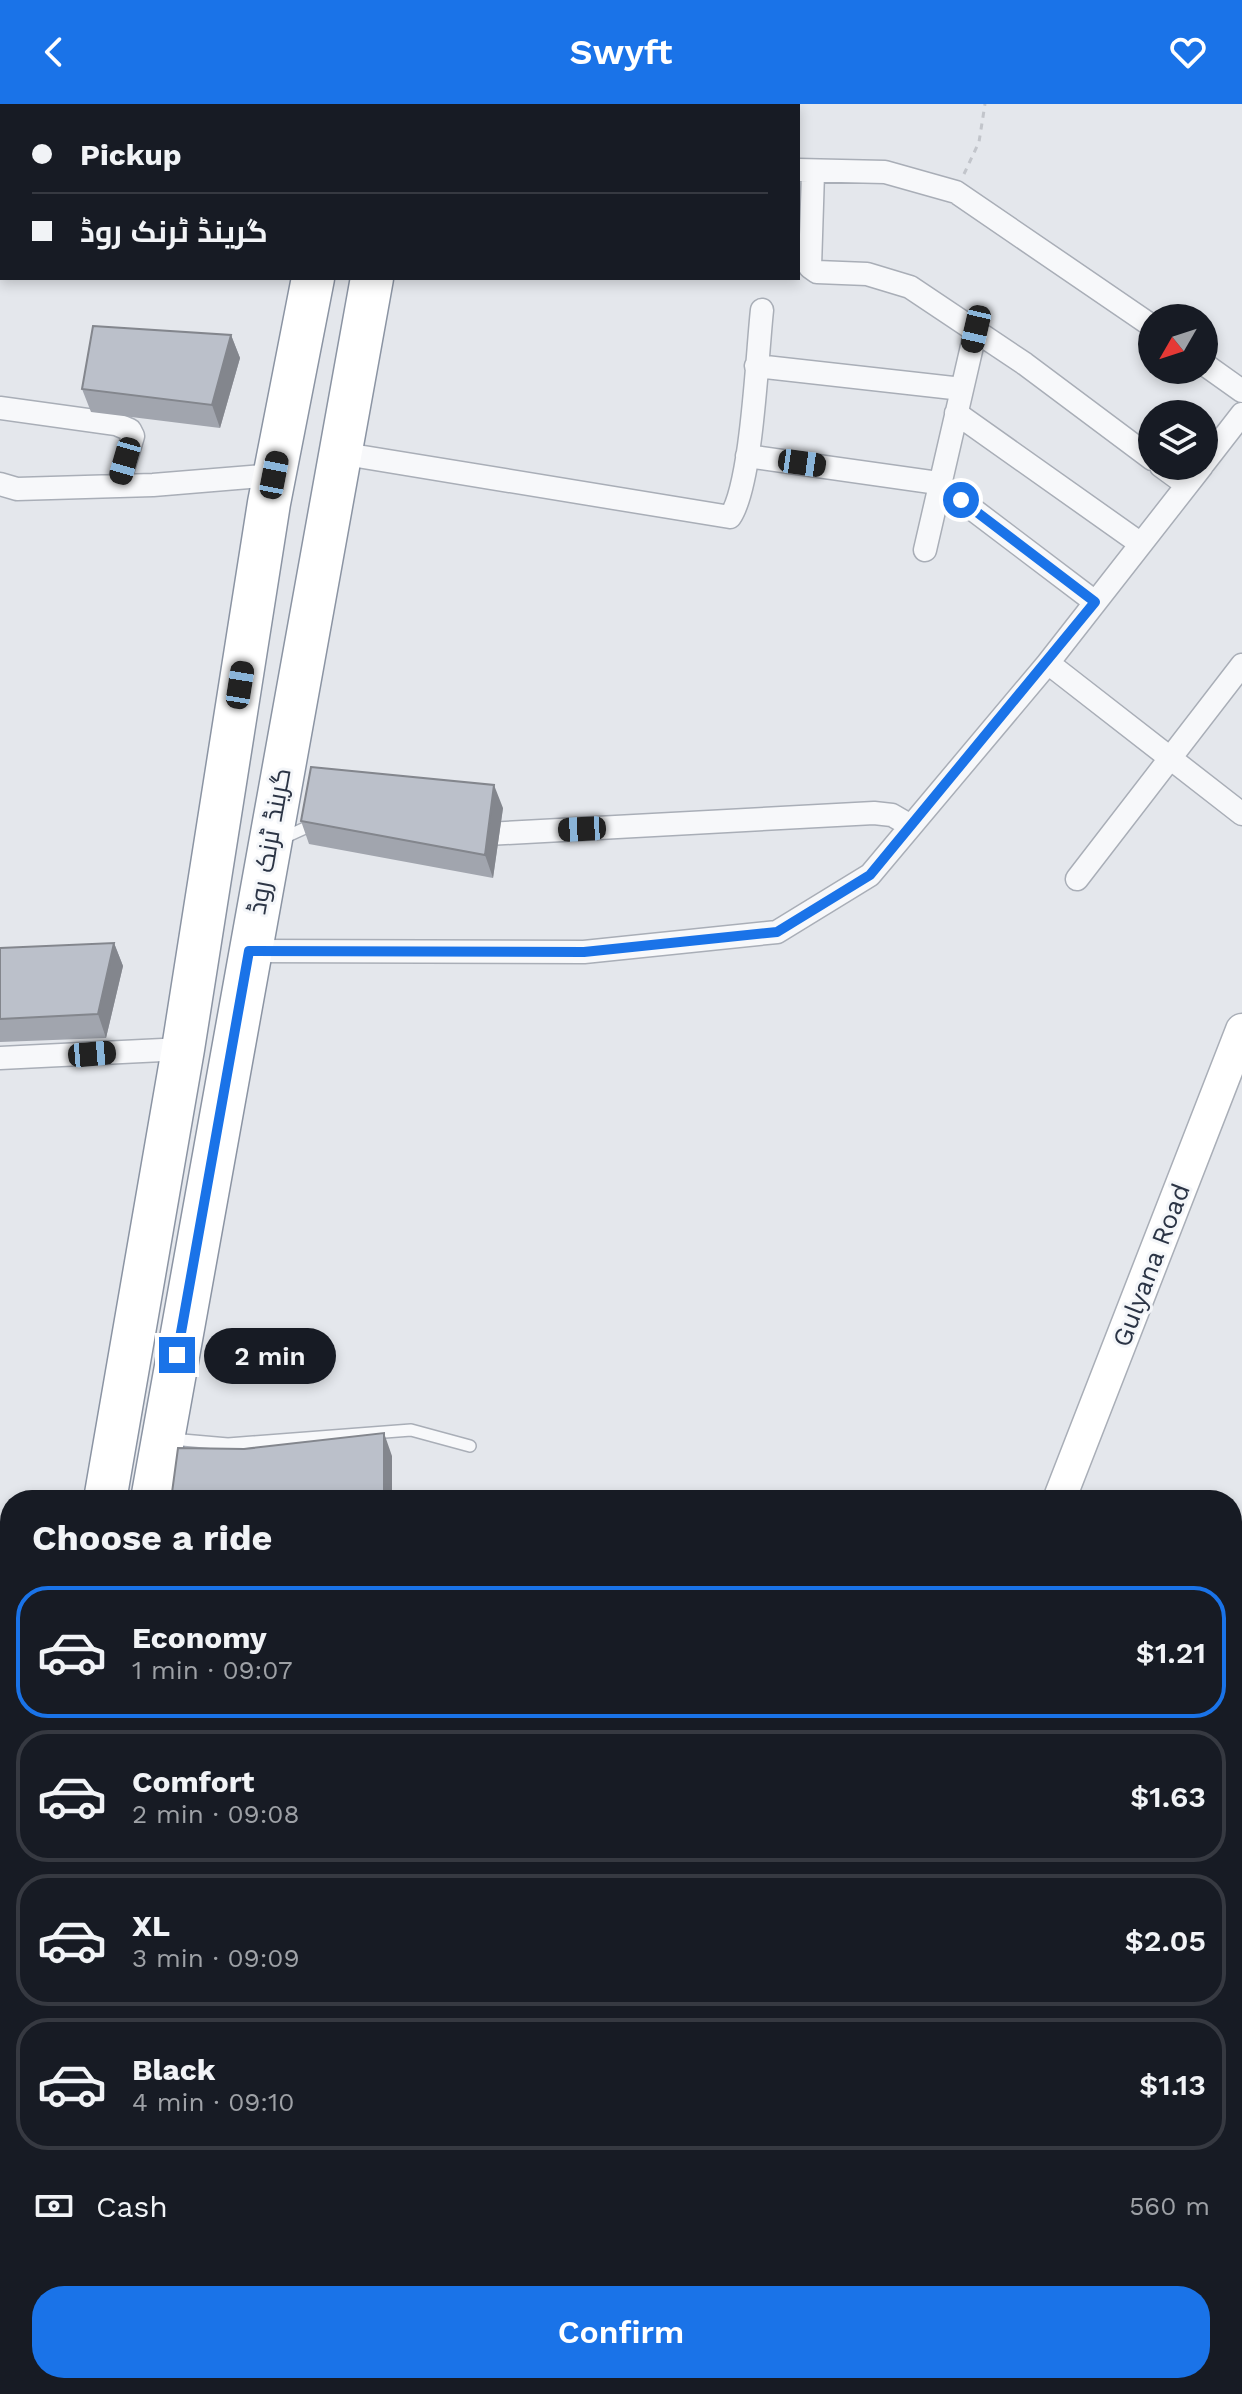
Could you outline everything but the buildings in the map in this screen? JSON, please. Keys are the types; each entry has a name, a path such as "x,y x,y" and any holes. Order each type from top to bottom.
{"highway":[{"name":"گرینڈ ٹرنک روڈ","path":"107,1490 183,1049 274,475 313,280"},
{"name":"گرینڈ ٹرنک روڈ","path":"154,1490 268,846 284,796 339,453 372,280"},
{"path":"183,1049 230,1056"}],"main road":[{"name":"Gulyana Road","path":"1063,1490 1242,1030"}],"street":[{"path":"1138,316 956,192 885,172 806,172 810,267 817,272 867,274 910,287 976,329 1138,449"},
{"path":"339,453 730,517 736,509 747,456 762,310"},
{"path":"925,550 976,329"},
{"path":"756,366 962,389"},
{"path":"1218,374 1242,391"},
{"path":"0,408 116,424 130,430 133,436 118,486"},
{"path":"956,413 1141,544"},
{"path":"1218,445 1242,414"},
{"path":"747,456 938,483 1095,602"},
{"path":"0,484 17,489 118,486 274,475"},
{"path":"1180,480 1187,485"},
{"path":"249,951 584,952 777,932 870,875 1048,663 1191,480"},
{"path":"1048,663 1242,814"},
{"path":"1077,879 1242,665"},
{"path":"487,834 874,813 892,815 911,826"},
{"path":"0,1058 183,1049"}],"lane":[{"path":"268,846 332,817 318,811"},
{"path":"163,1438 228,1444 411,1430 470,1446"}],"path":[{"path":"956,192 979,142 985,104"}],"route":[{"path":"177,1355 249,951 584,952 695,943 777,932 816,911 870,875 1048,663 1095,602 961,500"}]}
